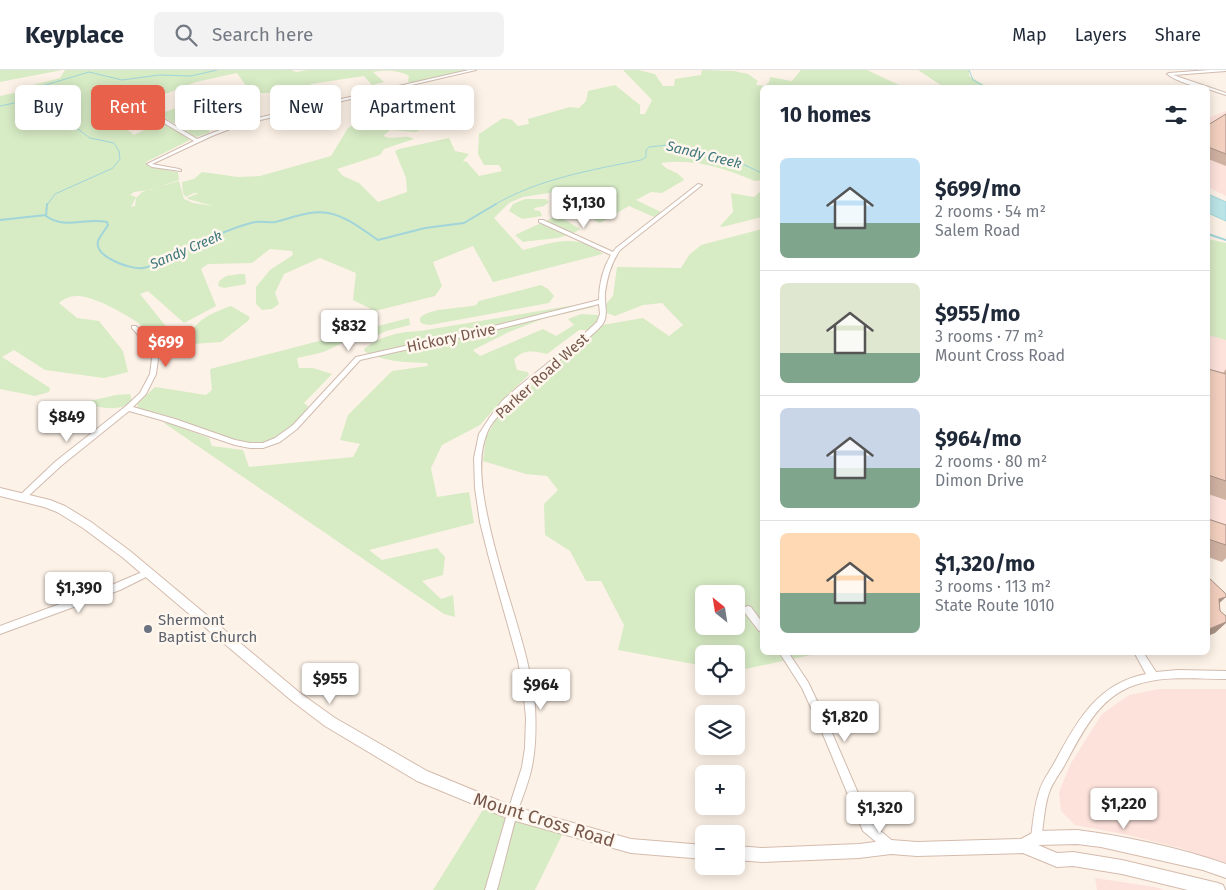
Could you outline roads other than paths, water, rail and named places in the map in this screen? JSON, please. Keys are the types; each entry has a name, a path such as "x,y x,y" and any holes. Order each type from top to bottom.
{"main road":[{"name":"Mount Cross Road","path":"0,492 60,509 87,525 147,572 244,655 330,722 422,776 512,813 631,846 695,851"},
{"path":"1023,846 1036,838 1101,840 1203,863 1226,871"},
{"path":"745,854 859,851 891,847 917,849 1023,846 1057,860 1073,859 1122,867 1218,890"}],"street":[{"path":"179,170 149,164 197,140 252,120 474,70"},
{"path":"1198,85 1169,75 1226,70"},
{"path":"1210,89 1226,94"},
{"path":"165,122 197,140"},
{"path":"541,221 614,254 630,238 700,185"},
{"name":"Parker Road West","path":"491,890 527,767 530,745 528,688 480,500 477,459 490,422 508,402 558,357 599,325 603,317 603,288 609,263 614,254"},
{"name":"Hickory Drive","path":"128,408 165,418 232,442 261,445 278,440 295,427 358,358 498,327 603,301"},
{"path":"22,497 59,463 143,394 155,366 154,353 148,342 134,327"},
{"path":"0,630 117,587 147,572"},
{"path":"748,610 760,625"},
{"path":"784,655 809,694 867,827 891,847"},
{"path":"1140,655 1153,676"},
{"path":"1036,838 1046,786 1088,716 1102,700 1118,688 1153,676 1226,675"}],"water":[{"path":"1210,195 1226,202 1226,221 1210,214"}],"waterway":[{"name":"Sandy Creek","path":"45,85 89,72 122,80 159,75 191,76 217,70"},
{"path":"969,70 973,80 982,85"},
{"path":"0,106 15,103"},
{"name":"Sandy Creek","path":"47,205 55,194 113,168 120,159 119,151 114,143 90,138 79,130"},
{"name":"Sandy Creek","path":"494,205 528,188 565,176 641,160 646,157 646,150 649,147 668,145 692,153 738,162 760,172"},
{"name":"Sandy Creek","path":"47,204 46,216 53,220 68,223 107,222 108,225 98,241 98,247 107,257 114,261 137,268 160,263 218,235 256,222 275,222 308,213 328,213 348,220 378,240 425,228 464,223 496,204"},
{"path":"0,220 46,215"},
{"name":"Sandy Creek","path":"1210,235 1226,240"}],"place":[{"name":"Shermont Baptist Church","path":"148,629"}]}
